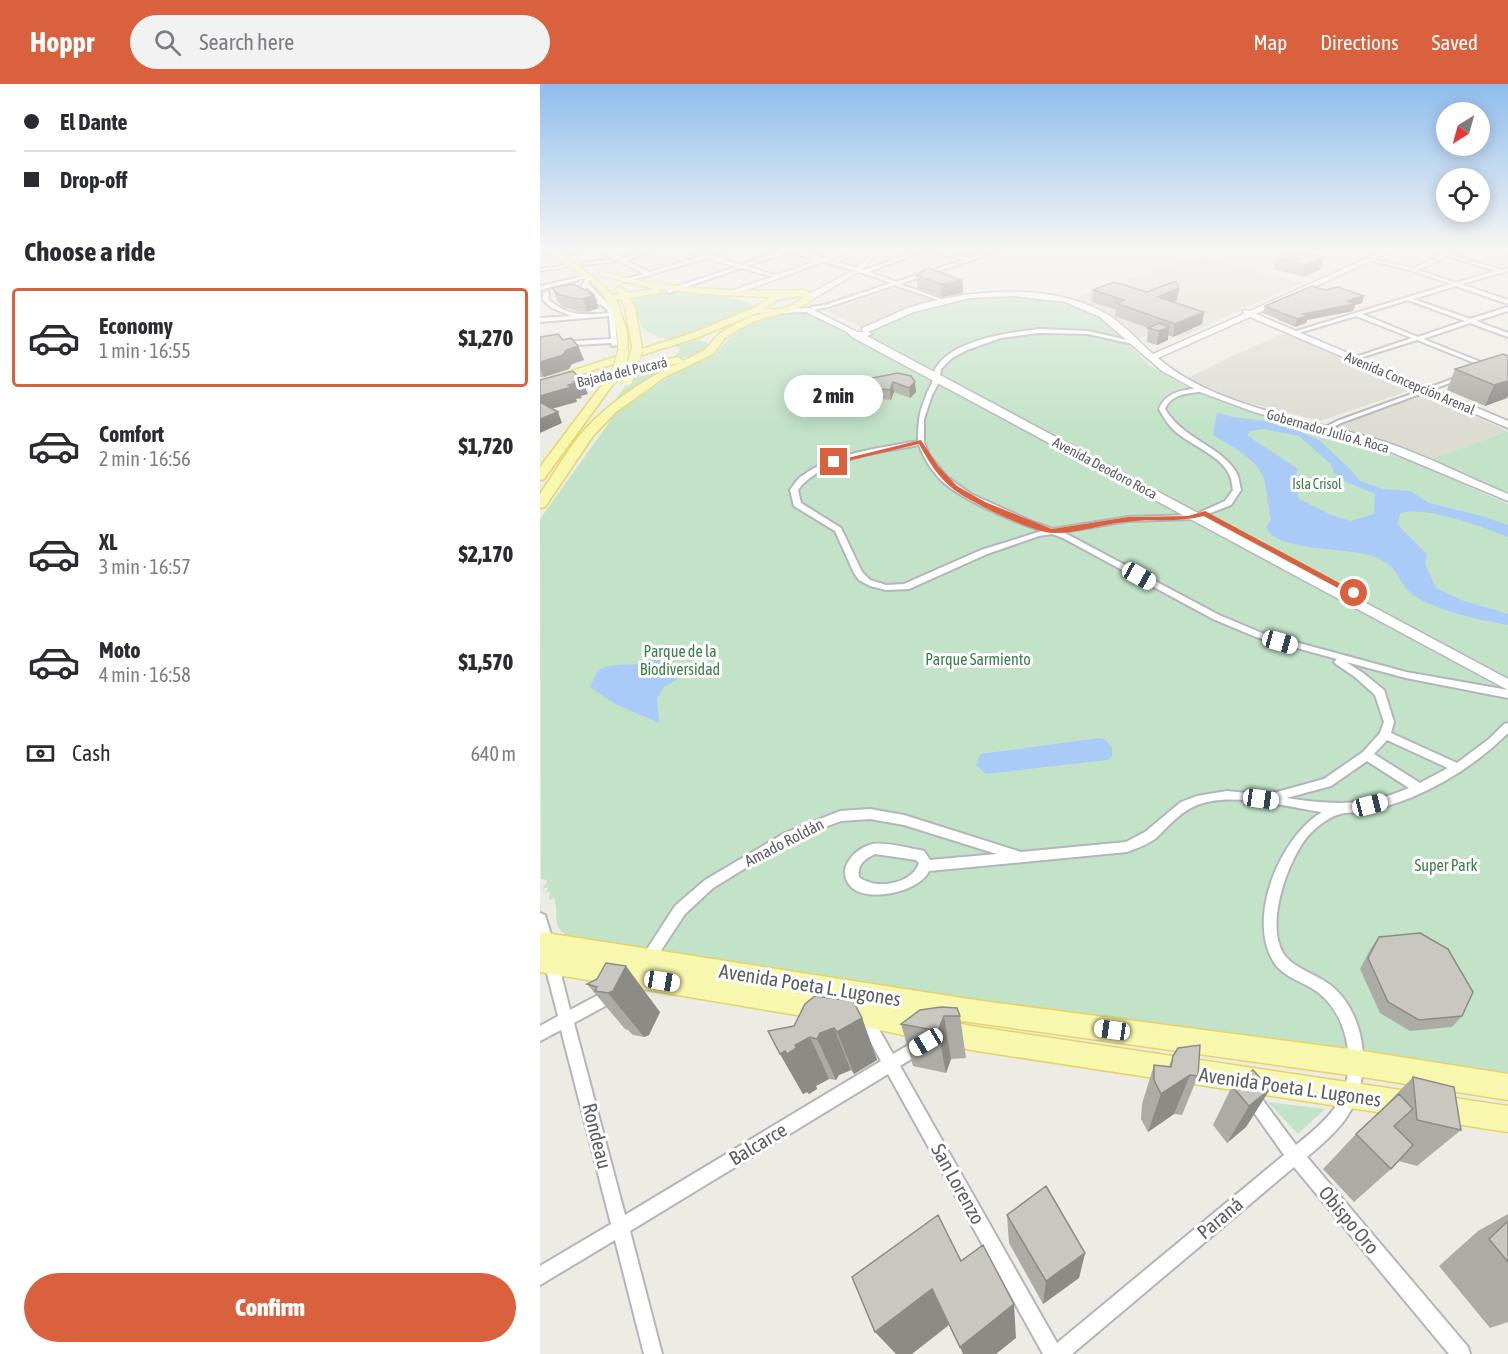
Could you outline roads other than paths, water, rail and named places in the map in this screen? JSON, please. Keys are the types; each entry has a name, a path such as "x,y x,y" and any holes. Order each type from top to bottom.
{"main road":[{"path":"593,377 619,368 623,353 614,315 610,308"},
{"path":"540,504 627,380 637,350 633,319 629,308"},
{"path":"759,308 762,312 777,312"},
{"name":"Bajada del Pucará","path":"540,384 593,377 666,343 746,316 759,308"},
{"path":"587,435 612,410 668,370 703,355 733,329 752,319 786,308"},
{"name":"Avenida Deodoro Roca","path":"814,308 862,332 936,375 1200,515 1508,674"},
{"name":"Gobernador Julio A. Roca","path":"862,332 898,315 919,308"},
{"name":"Gobernador Julio A. Roca","path":"1088,308 1103,315 1171,373 1203,390 1246,407 1327,428 1416,457 1508,498"},
{"path":"1150,356 1256,308"},
{"name":"Avenida Deodoro Roca","path":"777,312 802,309 811,311 862,332"},
{"name":"Avenida Concepción Arenal","path":"1248,312 1508,424"},
{"path":"540,476 571,433 593,377 618,338 614,315"},
{"path":"633,319 642,330"},
{"path":"642,366 674,354 674,348 651,336"},
{"path":"685,338 705,339 714,346"},
{"name":"Bajada del Pucará","path":"540,391 642,366 703,355"},
{"name":"Avenida Deodoro Roca","path":"1200,515 1508,685"},
{"name":"Avenida Poeta L. Lugones","path":"545,952 1356,1063 1508,1087"},
{"name":"Avenida Poeta L. Lugones","path":"642,967 943,1032 1246,1081 1508,1119"}],"street":[{"path":"560,308 580,317"},
{"path":"823,313 830,308"},
{"path":"1294,332 1375,308"},
{"path":"1436,308 1508,335"},
{"path":"1356,358 1508,309"},
{"path":"1356,314 1489,368"},
{"path":"540,320 614,315"},
{"path":"1133,342 1073,331 1018,334 972,345 946,360 936,375 921,418 921,442 935,467 954,487 997,510 1066,536 1216,617 1269,639 1319,653 1406,675 1508,694"},
{"path":"542,344 614,343"},
{"path":"1479,371 1499,364"},
{"path":"1327,428 1470,375"},
{"path":"921,442 828,464 802,478 794,490 794,499 797,504 838,530 858,573 867,582 885,588 906,587 984,552 1052,531 1128,519 1200,515 1232,499 1237,490 1235,479 1215,455 1175,430 1162,409 1165,401 1172,396 1203,390"},
{"path":"1319,653 1351,668 1380,693"},
{"path":"1261,799 1318,787 1367,755 1382,741 1389,723 1380,693 1379,680 1384,675 1406,675"},
{"path":"1356,1063 1350,1030 1340,1005 1324,988 1287,968 1279,957 1271,934 1275,890 1291,853 1310,827 1339,809 1358,808 1382,802 1418,788 1456,768 1495,741 1508,727"},
{"path":"1385,735 1456,768"},
{"path":"1367,755 1418,788"},
{"name":"Amado Roldán","path":"926,866 1137,844 1153,834 1180,807 1203,798 1227,796 1339,809"},
{"name":"Amado Roldán","path":"540,1034 621,989 642,967 680,910 709,884 789,836 840,816 853,814 885,816 1010,854 1027,856"},
{"path":"875,849 915,853 923,859 926,866 923,873 916,879 873,891 858,886 851,873 859,856 875,849"},
{"name":"Rondeau","path":"540,919 545,952 567,1020 653,1354"},
{"name":"Balcarce","path":"540,1276 975,1012"},
{"name":"San Lorenzo","path":"862,1014 1053,1354"},
{"name":"Paraná","path":"1058,1354 1295,1155 1342,1111 1354,1080 1356,1063"},
{"name":"Obispo Oro","path":"1246,1081 1257,1108 1461,1354"}],"water":[{"path":"1217,413 1275,422 1319,440 1360,481 1383,489 1410,491 1429,503 1508,525 1508,537 1454,518 1425,512 1412,512 1400,513 1398,525 1427,554 1425,564 1436,588 1461,600 1508,614 1508,625 1458,614 1422,600 1407,589 1389,565 1373,556 1297,545 1272,535 1266,527 1271,520 1262,474 1244,454 1213,435","holes":["1264,429 1299,436 1331,464 1334,473 1344,481 1375,494 1374,514 1351,521 1331,515 1299,499 1294,478 1298,469 1248,436 1249,431"]},
{"path":"662,645 670,645 669,652 661,660 661,673 666,677 678,679 665,686 657,698 659,723 615,704 590,687 599,670 615,665 647,664"},
{"path":"1100,738 1106,740 1112,748 1112,756 1107,760 986,774 976,765 981,754"}],"park label":[{"name":"Isla Crisol","path":"1317,484"},
{"name":"Parque Sarmiento","path":"978,659"},
{"name":"Parque de la Biodiversidad","path":"680,660"},
{"name":"Super Park","path":"1446,865"}]}
